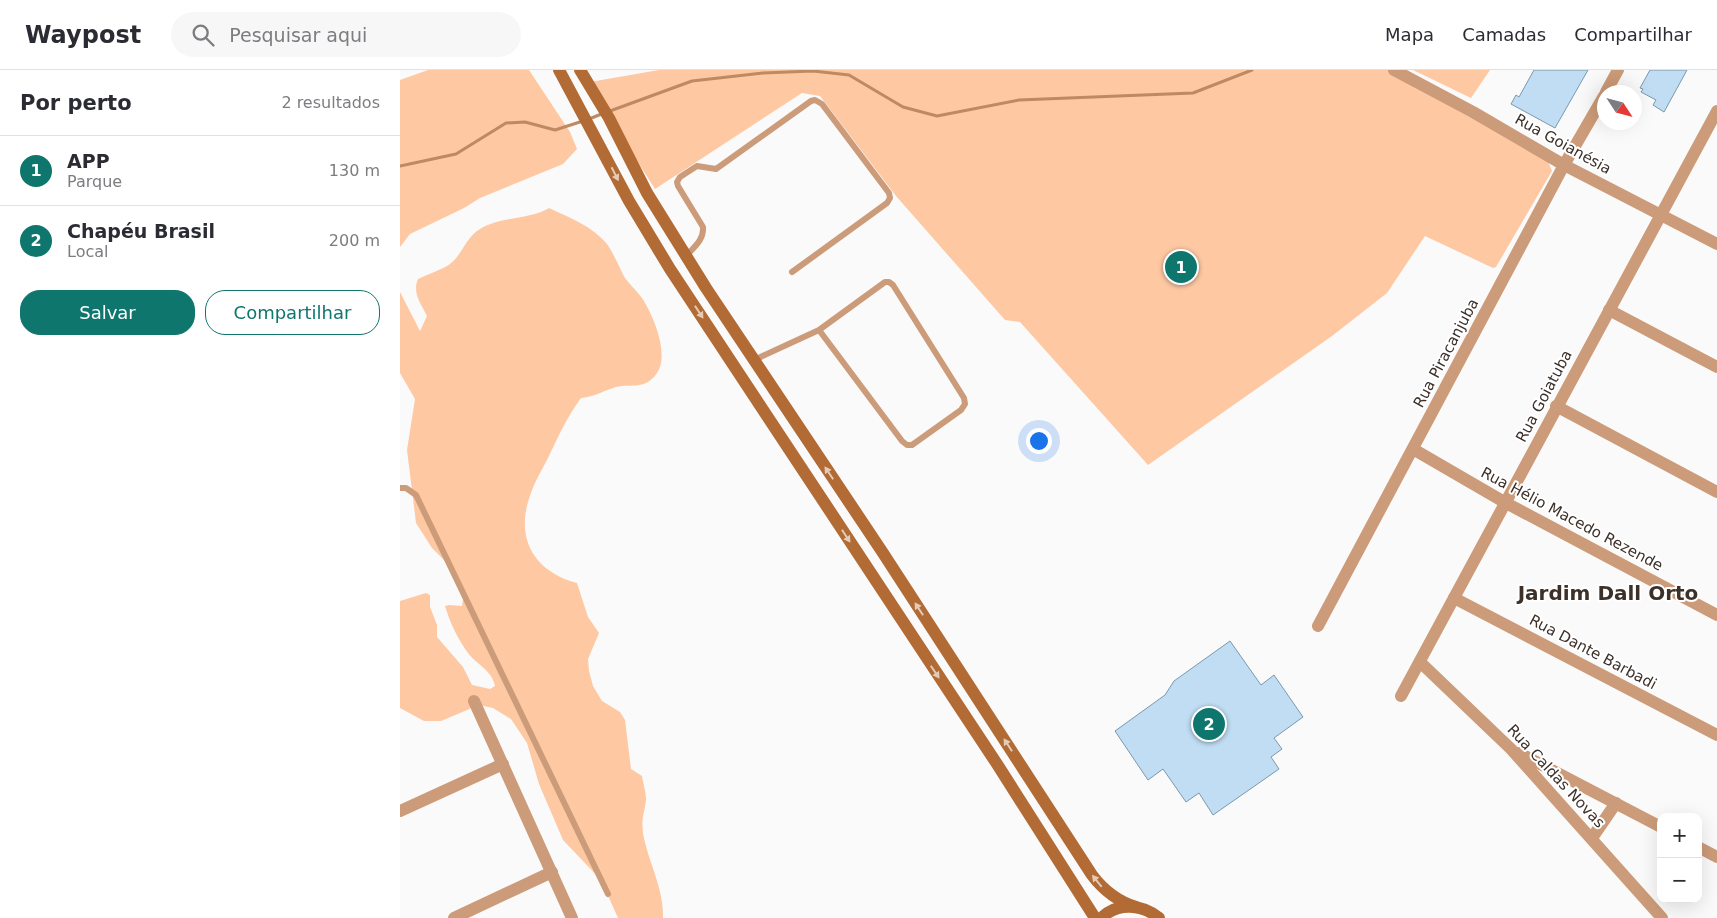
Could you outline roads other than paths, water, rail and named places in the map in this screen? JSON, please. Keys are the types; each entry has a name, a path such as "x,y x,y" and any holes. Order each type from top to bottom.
{"street":[{"path":"559,70 629,201 670,269 997,764 1095,918"},
{"path":"580,70 608,116 648,192 686,257 883,553 1092,874 1109,894 1122,903 1145,909 1159,918"},
{"name":"Rua Goianésia","path":"1394,70 1474,112 1564,166 1660,213 1717,244"},
{"name":"Rua Piracanjuba","path":"1610,85 1618,70"},
{"name":"Rua Piracanjuba","path":"1318,626 1564,166 1597,108"},
{"name":"Rua Goiatuba","path":"1401,696 1660,213 1716,115"},
{"path":"1609,310 1717,367"},
{"path":"1556,406 1717,492"},
{"name":"Rua Hélio Macedo Rezende","path":"1413,449 1506,503 1717,615"},
{"name":"Rua Dante Barbadi","path":"1454,598 1717,735"},
{"name":"Rua Caldas Novas","path":"1420,662 1511,749 1662,918"},
{"path":"474,702 572,918"},
{"path":"1511,749 1657,825"},
{"path":"400,811 503,764"},
{"path":"1592,838 1616,803"},
{"path":"1702,849 1717,857"},
{"path":"454,918 552,872"},
{"path":"1101,918 1115,909 1136,907"}],"lane":[{"path":"686,257 701,240 704,234 704,227 678,186 677,182 680,177 697,166 716,169 815,100 822,104 889,192 890,198 887,203 792,272"},
{"path":"754,360 820,330 885,282 889,282 894,285 954,382 965,404 961,410 919,440 907,445 902,441 820,330"},
{"path":"400,488 406,488 416,495 608,894"}],"waterway":[{"path":"610,111 692,81 763,73 813,71 849,75 903,107 937,116 1019,100 1193,93 1252,70"},
{"path":"589,119 604,113"},
{"path":"400,166 456,154 506,123 525,122 555,130 583,121"}],"place":[{"name":"APP","path":"1181,267"},
{"name":"Chapéu Brasil","path":"1209,724"}],"district":[{"name":"Jardim Dall Orto","path":"1608,593"}]}
